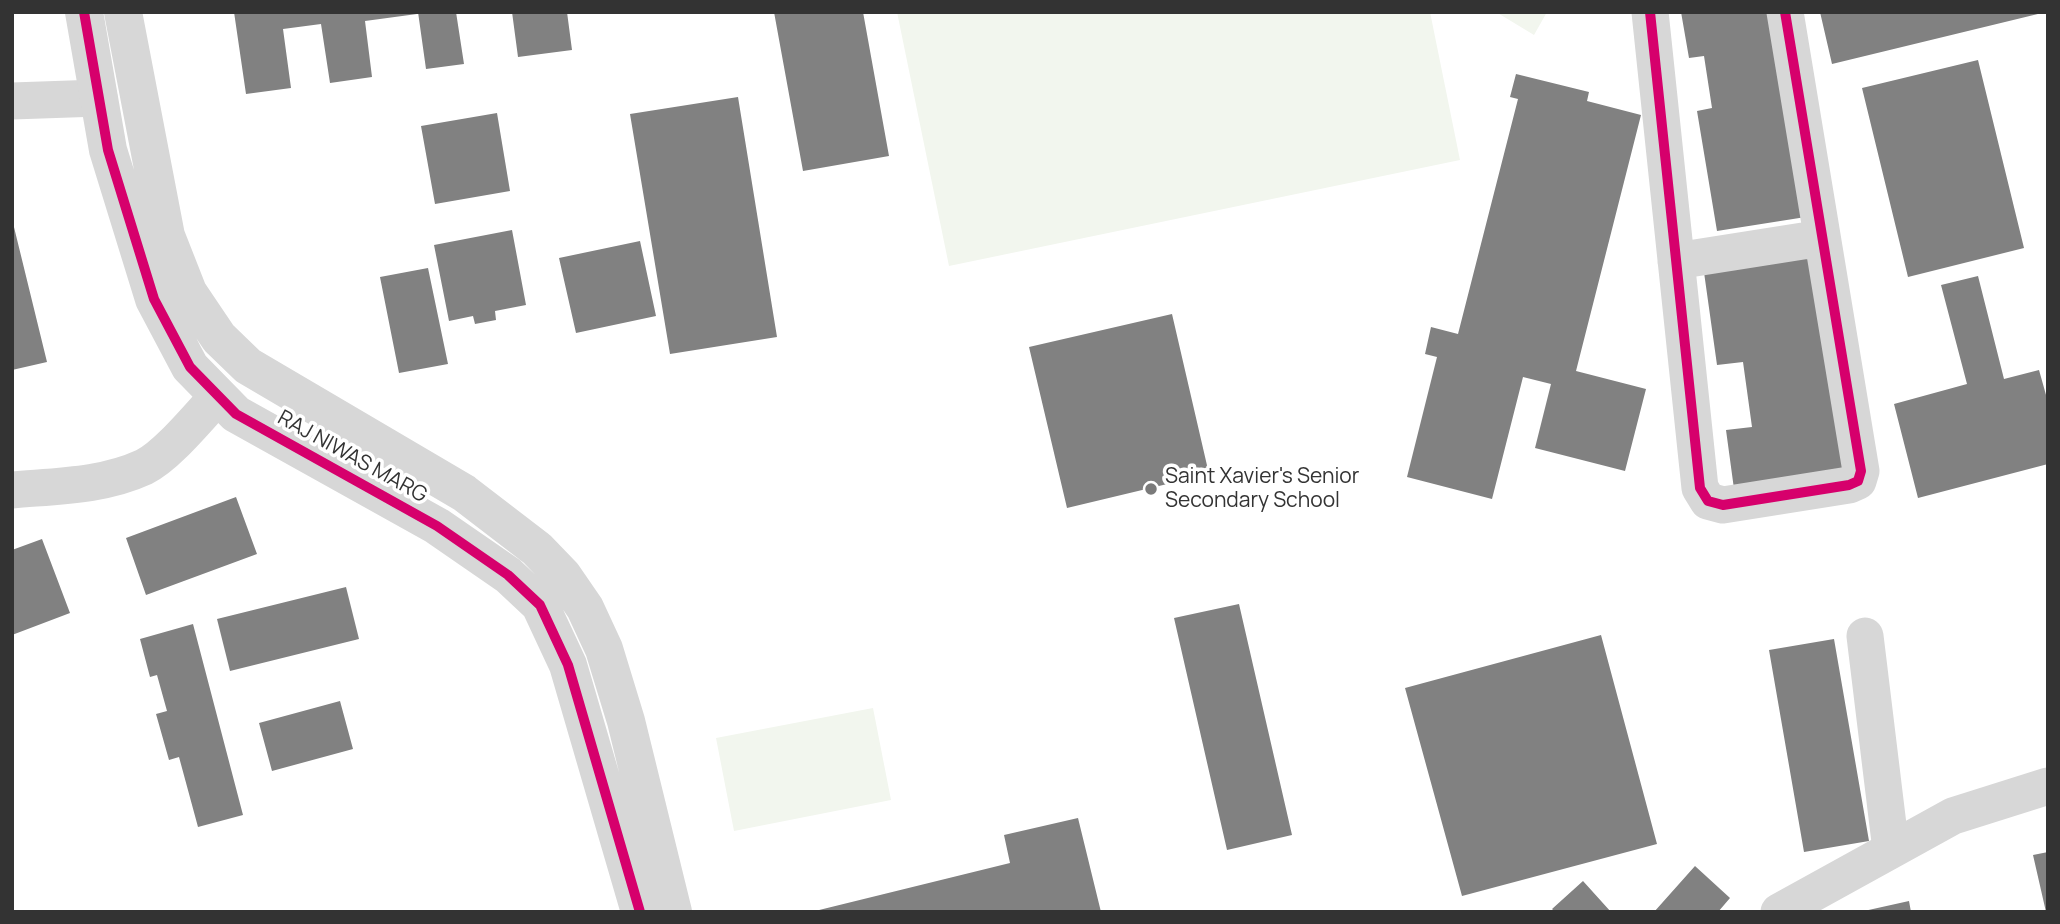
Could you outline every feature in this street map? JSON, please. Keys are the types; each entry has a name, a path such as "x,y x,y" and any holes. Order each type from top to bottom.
{"street":[{"name":"RAJ NIWAS MARG","path":"84,12 108,150 154,299 190,368 236,414 437,526 508,575 540,605 568,665 640,912"},
{"name":"RAJ NIWAS MARG","path":"123,12 166,236 188,292 219,338 248,366 464,493 537,549 564,576 585,608 604,649 626,721 673,912"},
{"path":"1650,12 1700,488 1708,501 1723,505 1849,485 1858,481 1861,471 1785,12"},
{"path":"12,101 99,98"},
{"path":"1676,261 1822,238"},
{"path":"12,490 92,484 146,466 184,432 218,396"},
{"path":"1865,636 1891,850"},
{"path":"1779,912 1953,816 2048,786"}],"shaded area":[{"path":"897,12 1430,12 1460,160 949,266"},
{"path":"1496,12 1547,12 1534,35"},
{"path":"873,708 891,800 734,831 716,738"}],"building":[{"path":"234,12 417,14 365,21 372,77 330,83 321,24 283,29 291,88 246,94"},
{"path":"418,12 456,12 464,64 426,69"},
{"path":"512,12 567,12 572,50 518,57"},
{"path":"774,12 863,12 889,156 803,171"},
{"path":"1681,12 1779,12 1812,216 1717,231 1697,111 1712,108 1704,56 1689,58"},
{"path":"1820,12 2042,12 2042,13 1832,64"},
{"path":"1978,60 2024,248 1908,277 1862,88"},
{"path":"1516,74 1589,92 1587,101 1641,115 1576,371 1646,389 1625,471 1535,448 1551,384 1523,377 1492,499 1407,477 1437,357 1425,354 1431,327 1458,334 1518,99 1510,97"},
{"path":"738,97 777,337 670,354 630,114"},
{"path":"497,113 510,191 435,204 421,126"},
{"path":"12,224 47,362 12,370"},
{"path":"512,230 526,305 495,311 496,320 475,324 473,316 449,321 434,245"},
{"path":"640,241 656,316 576,333 559,258"},
{"path":"1813,243 1845,474 1734,489 1726,430 1752,427 1743,362 1717,365 1702,258"},
{"path":"428,268 448,364 399,373 380,277"},
{"path":"1978,276 2004,379 2039,370 2048,402 2048,464 1918,498 1894,404 1967,384 1941,285"},
{"path":"1172,314 1209,474 1067,508 1029,347"},
{"path":"236,497 257,554 146,595 126,538"},
{"path":"42,539 70,613 12,635 12,550"},
{"path":"346,587 359,639 230,671 217,619"},
{"path":"1239,604 1292,835 1227,850 1174,618"},
{"path":"193,624 243,815 198,827 179,757 169,760 156,714 167,711 157,675 150,677 140,639"},
{"path":"1601,635 1657,844 1462,896 1405,688"},
{"path":"1834,639 1869,841 1804,852 1769,650"},
{"path":"340,701 353,749 272,771 259,723"},
{"path":"1078,818 1101,912 811,912 1010,863 1004,835"},
{"path":"2048,852 2048,912 2046,912 2033,855"},
{"path":"1695,866 1730,898 1718,912 1654,912"},
{"path":"1583,881 1611,912 1555,912 1552,909"},
{"path":"1909,901 1911,912 1864,911"}],"cycle path":[{"path":"84,12 108,150 154,299 190,367 236,414 437,526 508,575 540,605 568,665 640,912"},
{"path":"1650,12 1700,488 1708,501 1723,505 1849,485 1858,481 1861,471 1785,12"}],"place":[{"name":"Saint Xavier's Senior Secondary School","path":"1151,489"}]}
